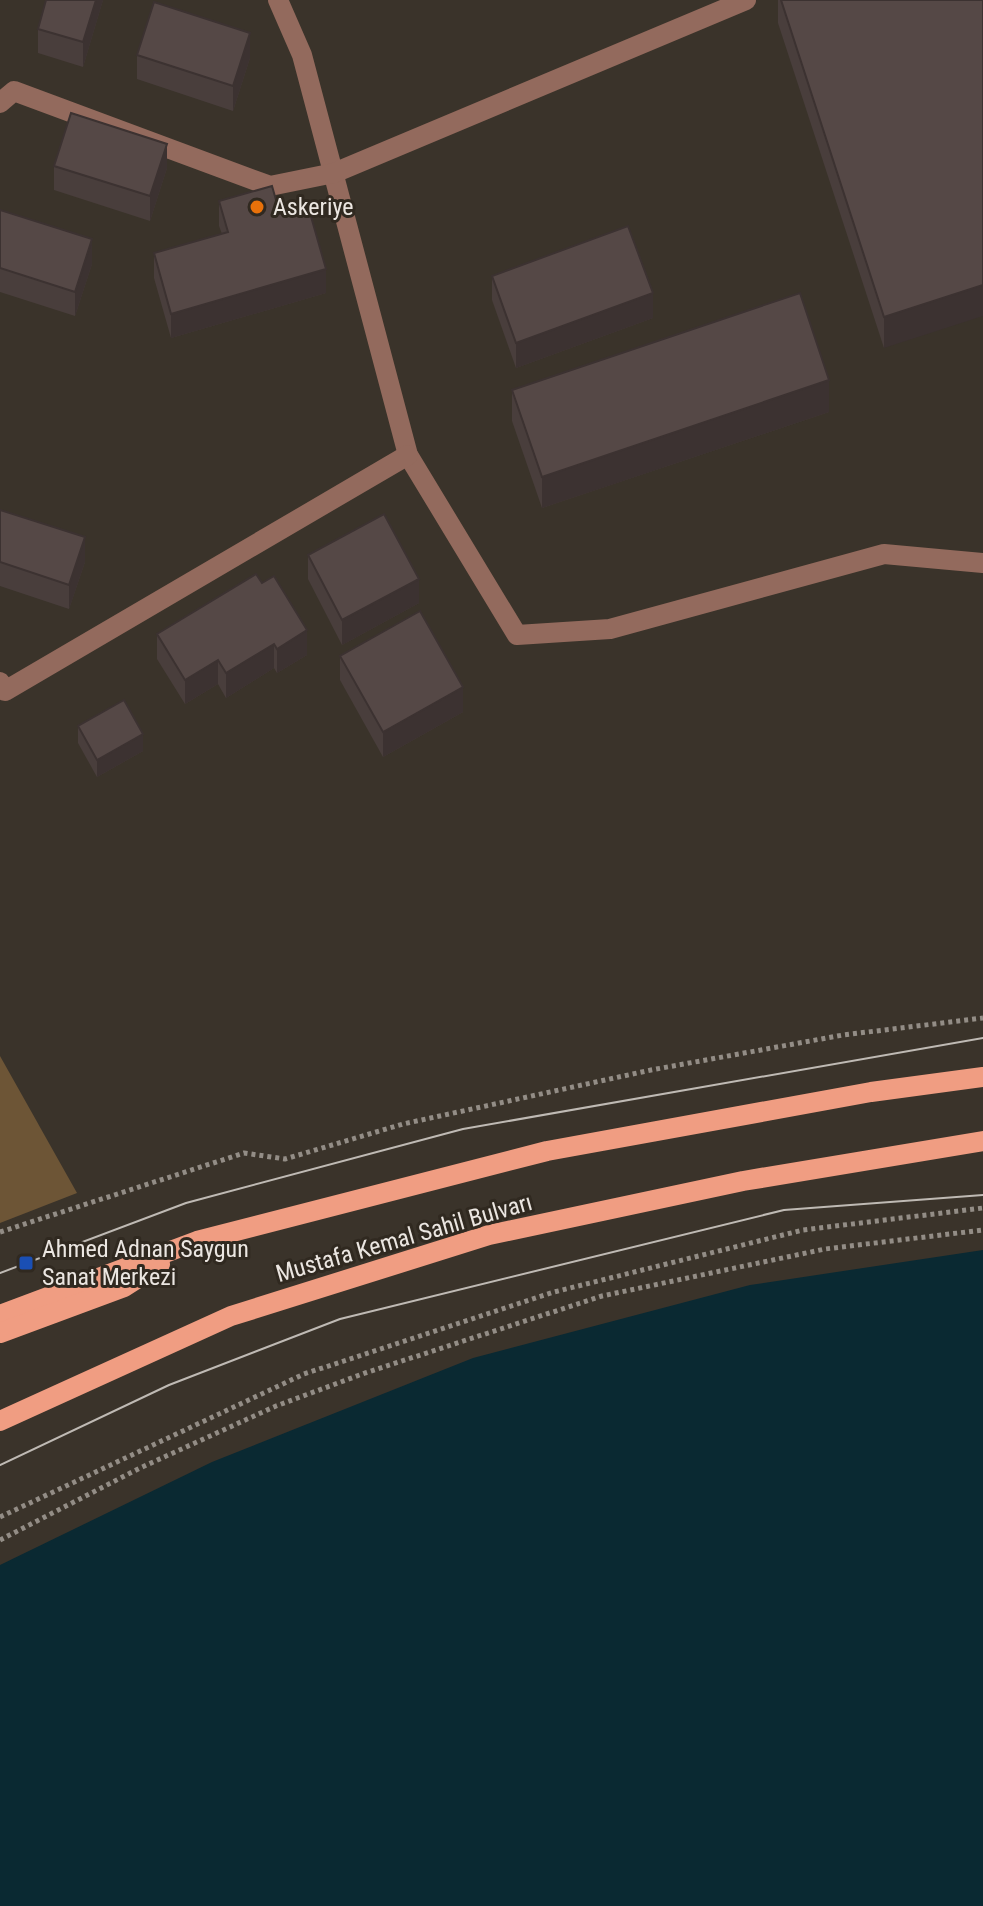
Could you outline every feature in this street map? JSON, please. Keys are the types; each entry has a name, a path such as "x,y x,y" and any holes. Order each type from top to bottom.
{"main road":[{"name":"Mustafa Kemal Sahil Bulvarı","path":"0,1312 197,1241 547,1151 871,1092 983,1077"},
{"name":"Mustafa Kemal Sahil Bulvarı","path":"0,1421 231,1316 489,1235 743,1181 983,1141"},
{"path":"0,1333 124,1287 197,1241"},
{"path":"0,1406 62,1391"}],"lane":[{"path":"278,0 302,55 408,455 517,635 610,629 884,554 983,563"},
{"path":"0,103 14,91 270,186 334,173 746,0"},
{"path":"0,682 5,691 408,455"}],"path":[{"path":"0,1232 244,1153 285,1159 403,1124 651,1070 843,1035 983,1018"},
{"path":"0,1517 304,1374 554,1292 803,1230 983,1208"},
{"path":"0,1540 140,1468 276,1406 365,1373 602,1296 719,1268 825,1249 983,1230"}],"shaded area":[{"path":"0,1056 77,1193 0,1223"}],"water":[{"path":"983,1250 983,1906 0,1906 0,1565 212,1462 473,1358 750,1285"}],"building":[{"path":"46,0 96,0 83,42 38,29"},
{"path":"781,0 983,0 983,285 884,317"},
{"path":"154,2 250,33 233,86 137,55"},
{"path":"71,113 167,144 150,196 54,166"},
{"path":"272,186 280,214 308,206 326,269 171,314 154,253 228,232 219,201"},
{"path":"0,210 92,239 75,292 0,268"},
{"path":"628,226 653,293 516,343 492,276"},
{"path":"800,293 829,380 542,477 512,390"},
{"path":"0,510 85,537 69,585 0,562"},
{"path":"384,514 419,579 342,620 308,555"},
{"path":"256,574 262,583 274,576 307,630 277,649 274,644 226,673 218,660 185,680 157,634"},
{"path":"420,611 463,687 383,732 340,656"},
{"path":"124,700 143,734 97,760 78,726"}],"tram line":[{"path":"0,1273 186,1203 463,1129 983,1038"},
{"path":"0,1465 169,1385 340,1319 784,1210 983,1195"}],"place":[{"name":"Askeriye","path":"257,207"},
{"name":"Ahmed Adnan Saygun Sanat Merkezi","path":"26,1263"}]}
